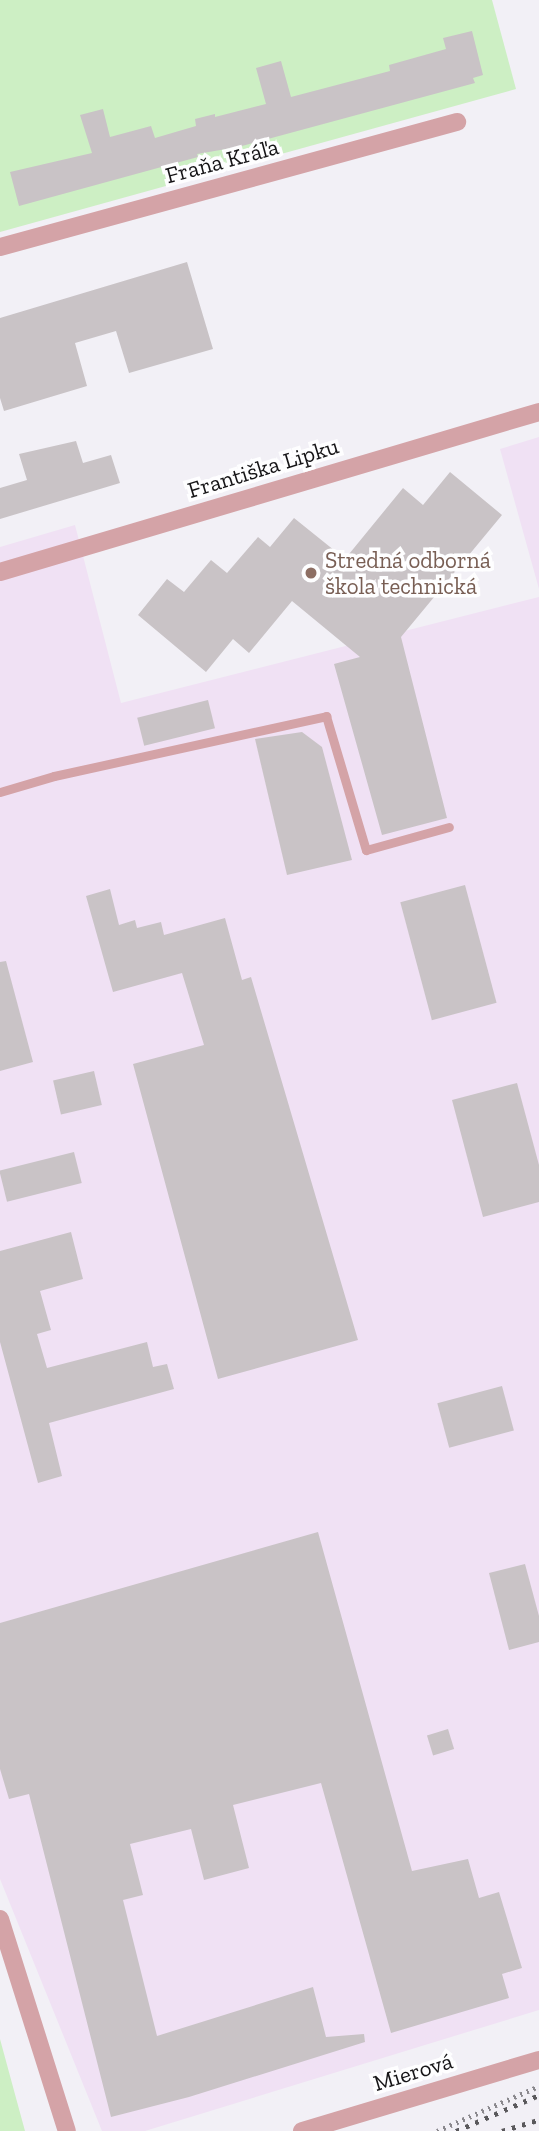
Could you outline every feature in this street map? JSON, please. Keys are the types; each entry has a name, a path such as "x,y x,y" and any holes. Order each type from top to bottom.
{"street":[{"name":"Fraňa Kráľa","path":"0,247 457,122"},
{"name":"Františka Lipku","path":"0,572 539,412"},
{"path":"0,1919 7,1971 68,2131"},
{"name":"Mierová","path":"302,2131 539,2060"}],"lane":[{"path":"0,792 54,776 326,716 366,850 449,827"}],"path":[{"path":"437,2131 539,2086"}],"shaded area":[{"path":"539,437 539,589 500,449"},
{"path":"75,525 121,703 539,597 539,2010 145,2131 102,2131 0,1879 0,547"}],"green space":[{"path":"0,0 492,0 516,89 0,232"},
{"path":"0,2039 16,2098 25,2131 0,2131"}],"building":[{"path":"472,31 483,75 473,78 475,83 238,147 197,154 198,157 19,206 10,172 92,153 80,115 103,109 110,137 151,126 155,138 196,126 195,119 215,114 215,117 266,104 256,68 281,61 291,97 390,71 389,65 446,49 443,38"},
{"path":"187,262 213,349 129,373 116,331 75,343 87,386 4,411 0,398 0,318"},
{"path":"76,441 83,463 111,455 120,483 0,519 0,488 27,480 19,454"},
{"path":"450,472 502,515 401,637 447,818 382,835 334,664 360,657 292,601 249,653 233,639 206,672 138,615 167,579 184,592 211,560 227,573 258,537 270,547 294,518 345,559 403,488 423,505"},
{"path":"208,700 215,728 144,746 137,718"},
{"path":"302,732 322,747 352,860 287,875 255,739"},
{"path":"465,885 497,1003 432,1020 400,902"},
{"path":"110,889 119,925 135,920 137,928 161,922 164,935 225,918 242,980 251,977 358,1340 218,1379 133,1064 204,1045 182,973 113,992 86,896"},
{"path":"6,961 33,1062 0,1071 0,962"},
{"path":"94,1071 102,1105 61,1115 53,1080"},
{"path":"517,1083 539,1165 539,1202 483,1217 452,1100"},
{"path":"74,1152 82,1183 7,1202 0,1170"},
{"path":"71,1232 83,1279 40,1291 51,1330 37,1334 47,1368 147,1342 153,1367 167,1364 174,1389 49,1423 62,1476 38,1483 0,1342 0,1251"},
{"path":"502,1386 514,1430 449,1448 437,1403"},
{"path":"318,1532 412,1871 468,1859 479,1898 499,1892 522,1968 502,1974 509,1998 391,2033 321,1783 233,1805 249,1868 204,1880 191,1829 130,1844 143,1895 123,1900 157,2036 313,1987 326,2037 364,2034 365,2042 189,2097 111,2117 29,1794 9,1799 0,1769 0,1623"},
{"path":"525,1564 539,1616 539,1642 509,1650 489,1573"},
{"path":"448,1729 454,1749 433,1756 427,1735"}],"railway":[{"path":"456,2131 539,2095"},
{"path":"502,2131 539,2120"}],"place":[{"name":"Stredná odborná škola technická","path":"311,573"}]}
